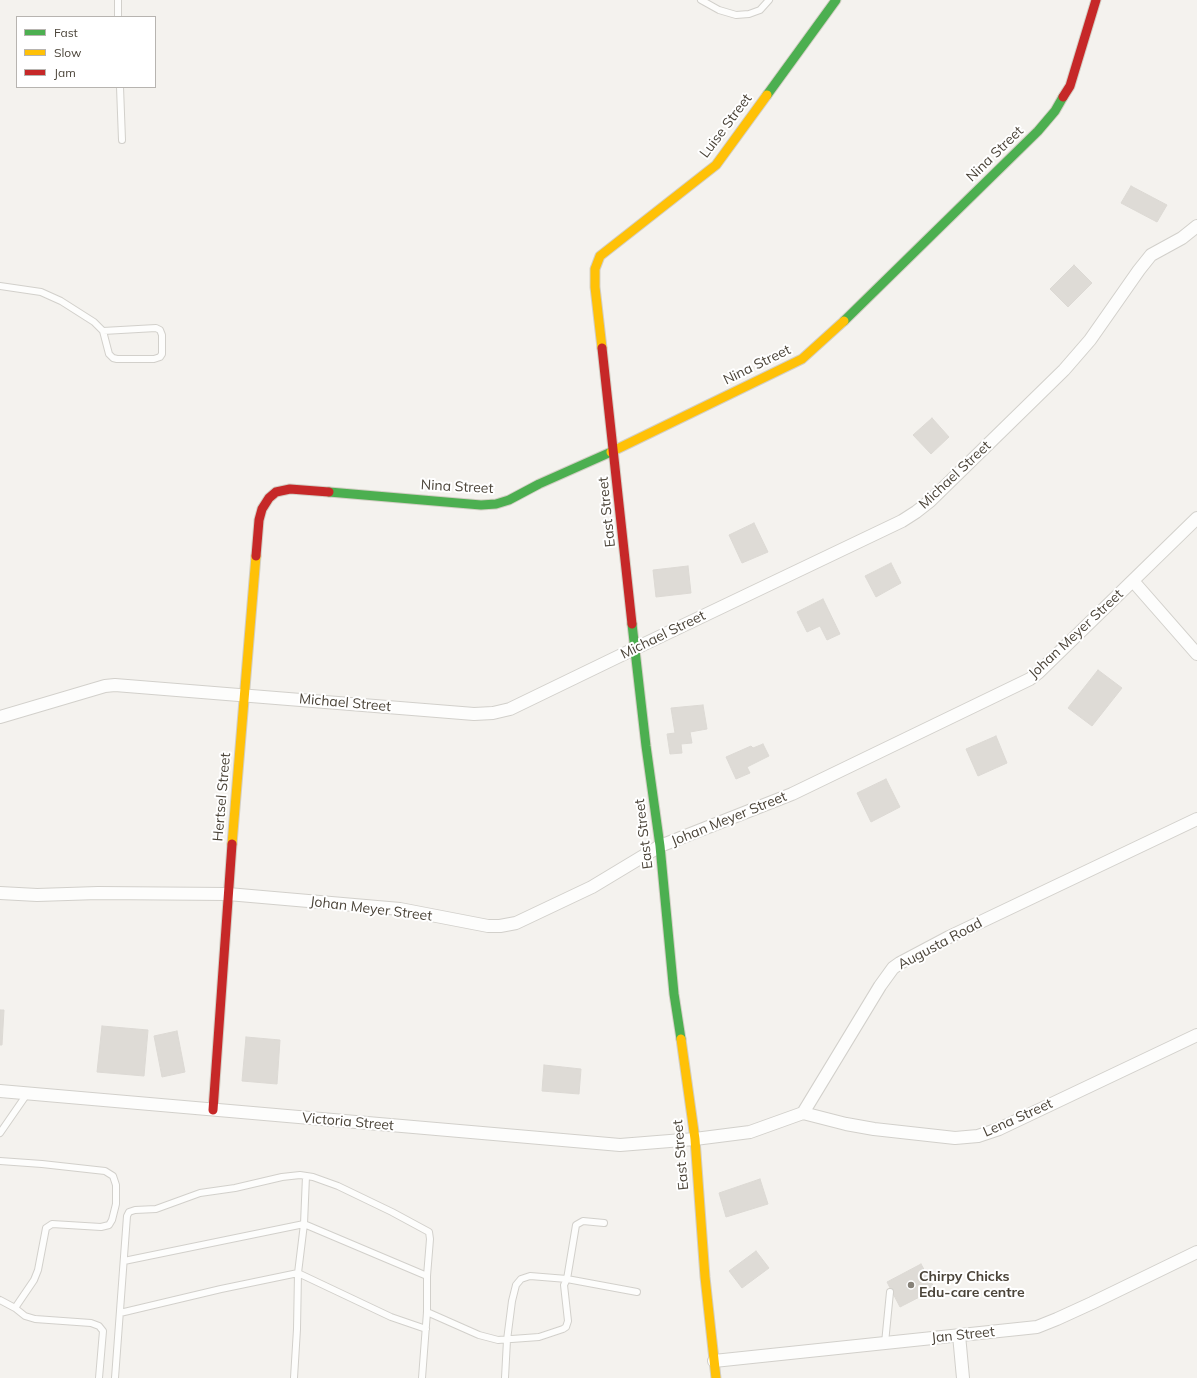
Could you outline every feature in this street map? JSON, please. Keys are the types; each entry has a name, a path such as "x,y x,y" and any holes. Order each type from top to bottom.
{"street":[{"name":"Luise Street","path":"595,287 596,264 602,254 716,165 836,0"},
{"name":"Nina Street","path":"276,492 290,489 489,505 509,500 802,359 1038,132 1055,111 1070,86 1096,0"},
{"name":"Michael Street","path":"0,717 105,686 115,685 244,694 467,713 493,713 510,710 916,512 930,501 1064,370 1090,340 1139,270 1152,255 1182,238 1197,226"},
{"name":"East Street","path":"595,287 646,746 660,846 674,994 695,1139 705,1277 716,1378"},
{"name":"Hertsel Street","path":"213,1110 228,894 259,520 265,504 276,492"},
{"name":"Johan Meyer Street","path":"0,894 228,894 400,909 488,926 500,926 516,923 592,887 660,846 792,794 1030,679 1038,673 1197,518"},
{"path":"1133,581 1197,654"},
{"name":"Augusta Road","path":"803,1113 880,986 893,968 949,937 1197,819"},
{"name":"Lena Street","path":"803,1113 846,1124 874,1129 955,1138 978,1136 998,1129 1197,1035"},
{"name":"Victoria Street","path":"0,1092 620,1145 695,1139"},
{"path":"695,1139 750,1132 803,1113"},
{"name":"Jan Street","path":"714,1361 1025,1329 1044,1325 1197,1252"},
{"path":"959,1335 963,1378"}],"lane":[{"path":"118,0 118,16"},
{"path":"701,0 719,10 736,15 749,14 760,10 769,0"},
{"path":"120,88 122,140"},
{"path":"0,286 40,292 48,295 94,322 103,331 109,354 117,360 154,359 160,357 162,354 162,335 160,330 156,328 103,331"},
{"path":"0,1133 27,1094"},
{"path":"0,1161 104,1171 113,1176 116,1185 116,1204 112,1220 109,1225 101,1227 52,1224 46,1228 38,1270 34,1280 15,1308"},
{"path":"115,1378 127,1216 131,1210 156,1209 200,1193 234,1188 290,1176 314,1177 338,1186 426,1230 430,1235 427,1276 427,1312 422,1378"},
{"path":"294,1378 298,1273 304,1224 306,1176"},
{"path":"427,1312 491,1339 507,1340 540,1337 557,1332 566,1327 568,1321 564,1290 576,1225 583,1221 604,1223"},
{"path":"124,1261 304,1224 427,1276"},
{"path":"120,1313 298,1273 391,1317 426,1329"},
{"path":"505,1378 507,1340 514,1291 518,1282 525,1277 530,1276 567,1279 636,1292"},
{"path":"885,1343 890,1292"},
{"path":"0,1300 15,1308 25,1316 35,1320 91,1323 99,1326 103,1331 99,1378"}],"building":[{"path":"1131,186 1167,205 1157,222 1121,203"},
{"path":"1074,265 1092,283 1068,307 1050,289"},
{"path":"932,418 949,437 931,454 913,435"},
{"path":"754,523 768,552 742,563 729,535"},
{"path":"891,563 901,583 876,597 865,576"},
{"path":"688,566 691,593 656,597 653,570"},
{"path":"823,599 840,634 827,640 820,626 807,632 797,612"},
{"path":"1098,670 1122,688 1092,726 1068,708"},
{"path":"703,705 707,729 690,732 692,743 681,744 682,753 670,754 667,734 675,733 671,708"},
{"path":"996,736 1007,763 978,776 966,749"},
{"path":"763,744 769,756 747,767 750,773 736,779 726,757 751,746 753,748"},
{"path":"886,779 900,807 871,822 857,793"},
{"path":"0,1010 4,1010 2,1045 0,1045"},
{"path":"102,1026 148,1030 144,1076 97,1072"},
{"path":"177,1031 185,1072 162,1077 154,1036"},
{"path":"246,1037 280,1040 277,1084 242,1081"},
{"path":"544,1065 581,1069 579,1094 542,1091"},
{"path":"760,1179 768,1204 726,1217 719,1193"},
{"path":"756,1251 769,1268 742,1288 729,1271"},
{"name":"Chirpy Chicks Edu-care centre","path":"921,1264 935,1289 900,1307 887,1282"}],"traffic: fast":[{"path":"767,95 836,0"},
{"path":"844,321 1038,131 1055,111 1063,97"},
{"path":"329,492 481,505 496,504 509,500 539,484 611,452"},
{"path":"632,624 646,746 660,846 674,994 681,1039"}],"traffic: slow":[{"path":"602,348 595,287 595,269 600,256 716,165 767,95"},
{"path":"611,452 802,359 844,321"},
{"path":"232,844 256,556"},
{"path":"681,1039 695,1139 705,1277 716,1378"}],"traffic: jam":[{"path":"1063,97 1070,86 1096,0"},
{"path":"602,348 632,624"},
{"path":"256,556 259,520 262,509 269,498 276,492 290,489 329,492"},
{"path":"213,1110 232,844"}],"place":[{"name":"Chirpy Chicks Edu-care centre","path":"911,1285"}]}
